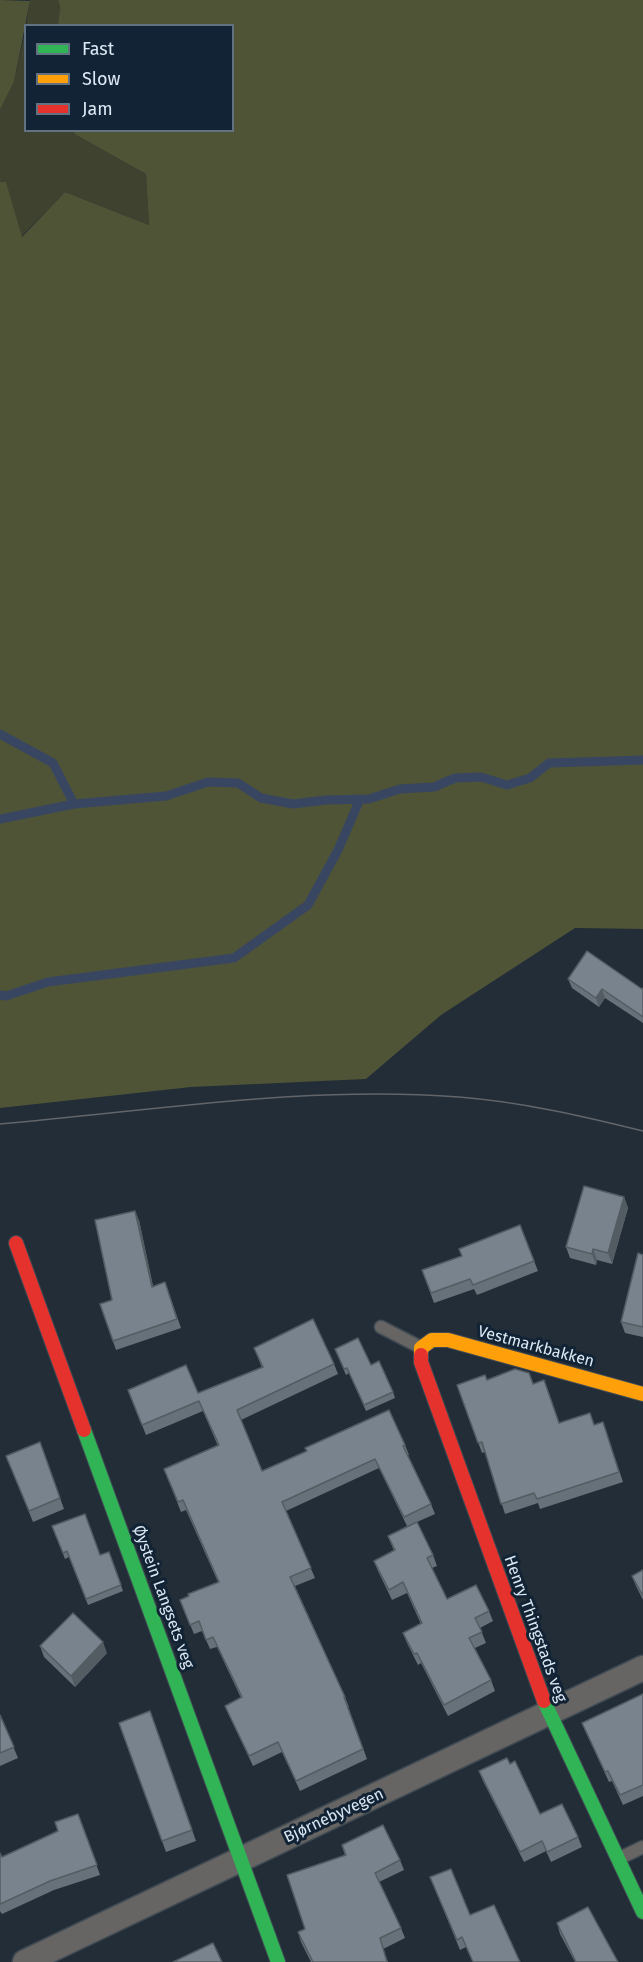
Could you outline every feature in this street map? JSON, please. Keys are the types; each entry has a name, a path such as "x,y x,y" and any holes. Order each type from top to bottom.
{"street":[{"name":"Øystein Langsets veg","path":"16,1243 278,1962"},
{"name":"Vestmarkbakken","path":"421,1348 432,1340 448,1340 643,1394"},
{"name":"Henry Thingstads veg","path":"421,1348 421,1362 549,1715 643,1912"},
{"name":"Bjørnebyvegen","path":"24,1962 549,1715 643,1668"}],"lane":[{"path":"381,1327 421,1348"},
{"path":"618,1859 643,1847"}],"green space":[{"path":"0,0 30,1 14,82 0,110"},
{"path":"30,0 58,0 60,7 58,24 26,24"},
{"path":"58,0 643,0 643,929 575,928 441,1015 366,1079 191,1087 0,1108 0,182 6,182 22,237 65,192 149,225 146,174 73,132 234,132 234,24 58,24 60,7"},
{"path":"24,35 24,132 73,132 146,174 149,225 65,192 21,237 6,183 0,182 0,110 14,82"}],"building":[{"path":"587,951 643,988 643,1017 602,989 596,998 568,979"},
{"path":"584,1186 624,1197 608,1253 593,1249 592,1254 566,1247"},
{"path":"135,1211 152,1287 165,1282 177,1319 113,1341 100,1304 112,1300 95,1220"},
{"path":"520,1225 534,1261 473,1285 470,1279 431,1293 422,1270 462,1256 459,1249"},
{"path":"638,1253 643,1255 643,1327 621,1322"},
{"path":"313,1319 334,1364 237,1410 262,1471 307,1451 305,1448 389,1410 405,1445 403,1446 431,1504 404,1517 375,1459 282,1502 311,1568 290,1577 345,1697 363,1749 296,1781 278,1742 249,1756 225,1706 242,1697 213,1637 206,1640 199,1621 190,1625 180,1600 189,1596 188,1594 219,1582 183,1500 178,1502 164,1469 219,1445 199,1401 142,1425 128,1390 186,1365 198,1393 263,1367 254,1348"},
{"path":"358,1338 371,1365 379,1361 393,1392 364,1405 347,1368 344,1369 335,1349"},
{"path":"515,1369 529,1373 533,1384 544,1380 559,1423 590,1413 594,1425 603,1422 619,1472 537,1499 534,1493 501,1504 482,1442 478,1443 457,1385 485,1375 487,1380"},
{"path":"40,1442 60,1498 29,1511 6,1456"},
{"path":"85,1514 100,1555 109,1552 121,1585 86,1599 67,1551 63,1553 52,1526"},
{"path":"417,1522 433,1555 427,1558 447,1599 476,1585 489,1611 475,1618 482,1632 469,1638 491,1680 444,1705 417,1653 414,1654 403,1633 422,1623 403,1582 389,1590 374,1561 395,1550 388,1536"},
{"path":"643,1570 643,1596 632,1576"},
{"path":"73,1613 103,1642 71,1676 40,1646"},
{"path":"643,1694 643,1785 620,1795 608,1771 605,1772 582,1723"},
{"path":"150,1711 192,1830 162,1841 119,1723"},
{"path":"0,1715 14,1747 0,1753"},
{"path":"507,1758 510,1764 515,1761 540,1814 562,1804 578,1837 547,1852 542,1841 520,1852 479,1771"},
{"path":"78,1814 97,1865 50,1881 0,1904 0,1853 2,1857 58,1831 55,1822"},
{"path":"383,1825 400,1860 375,1873 401,1928 380,1938 387,1962 313,1962 298,1932 305,1929 287,1875 346,1855 342,1845"},
{"path":"451,1869 470,1915 494,1905 520,1962 473,1962 462,1937 457,1940 430,1877"},
{"path":"588,1907 618,1962 576,1962 557,1923"},
{"path":"213,1943 222,1962 173,1962"}],"waterway":[{"path":"0,734 53,763 74,804 166,796 208,782 238,783 261,798 293,804 326,800 369,799 400,789 434,787 455,778 481,777 507,785 530,778 549,763 643,760"},
{"path":"0,995 6,996 48,982 234,958 308,905 338,850 360,799"},
{"path":"0,819 74,804"}],"tram line":[{"path":"0,1124 230,1101 344,1094 402,1094 506,1102 643,1131"}],"traffic: fast":[{"path":"84,1430 278,1962"},
{"path":"544,1701 643,1912"}],"traffic: slow":[{"path":"421,1355 421,1348 432,1340 448,1340 643,1394"}],"traffic: jam":[{"path":"16,1243 84,1430"},
{"path":"421,1355 421,1362 544,1701"}]}
